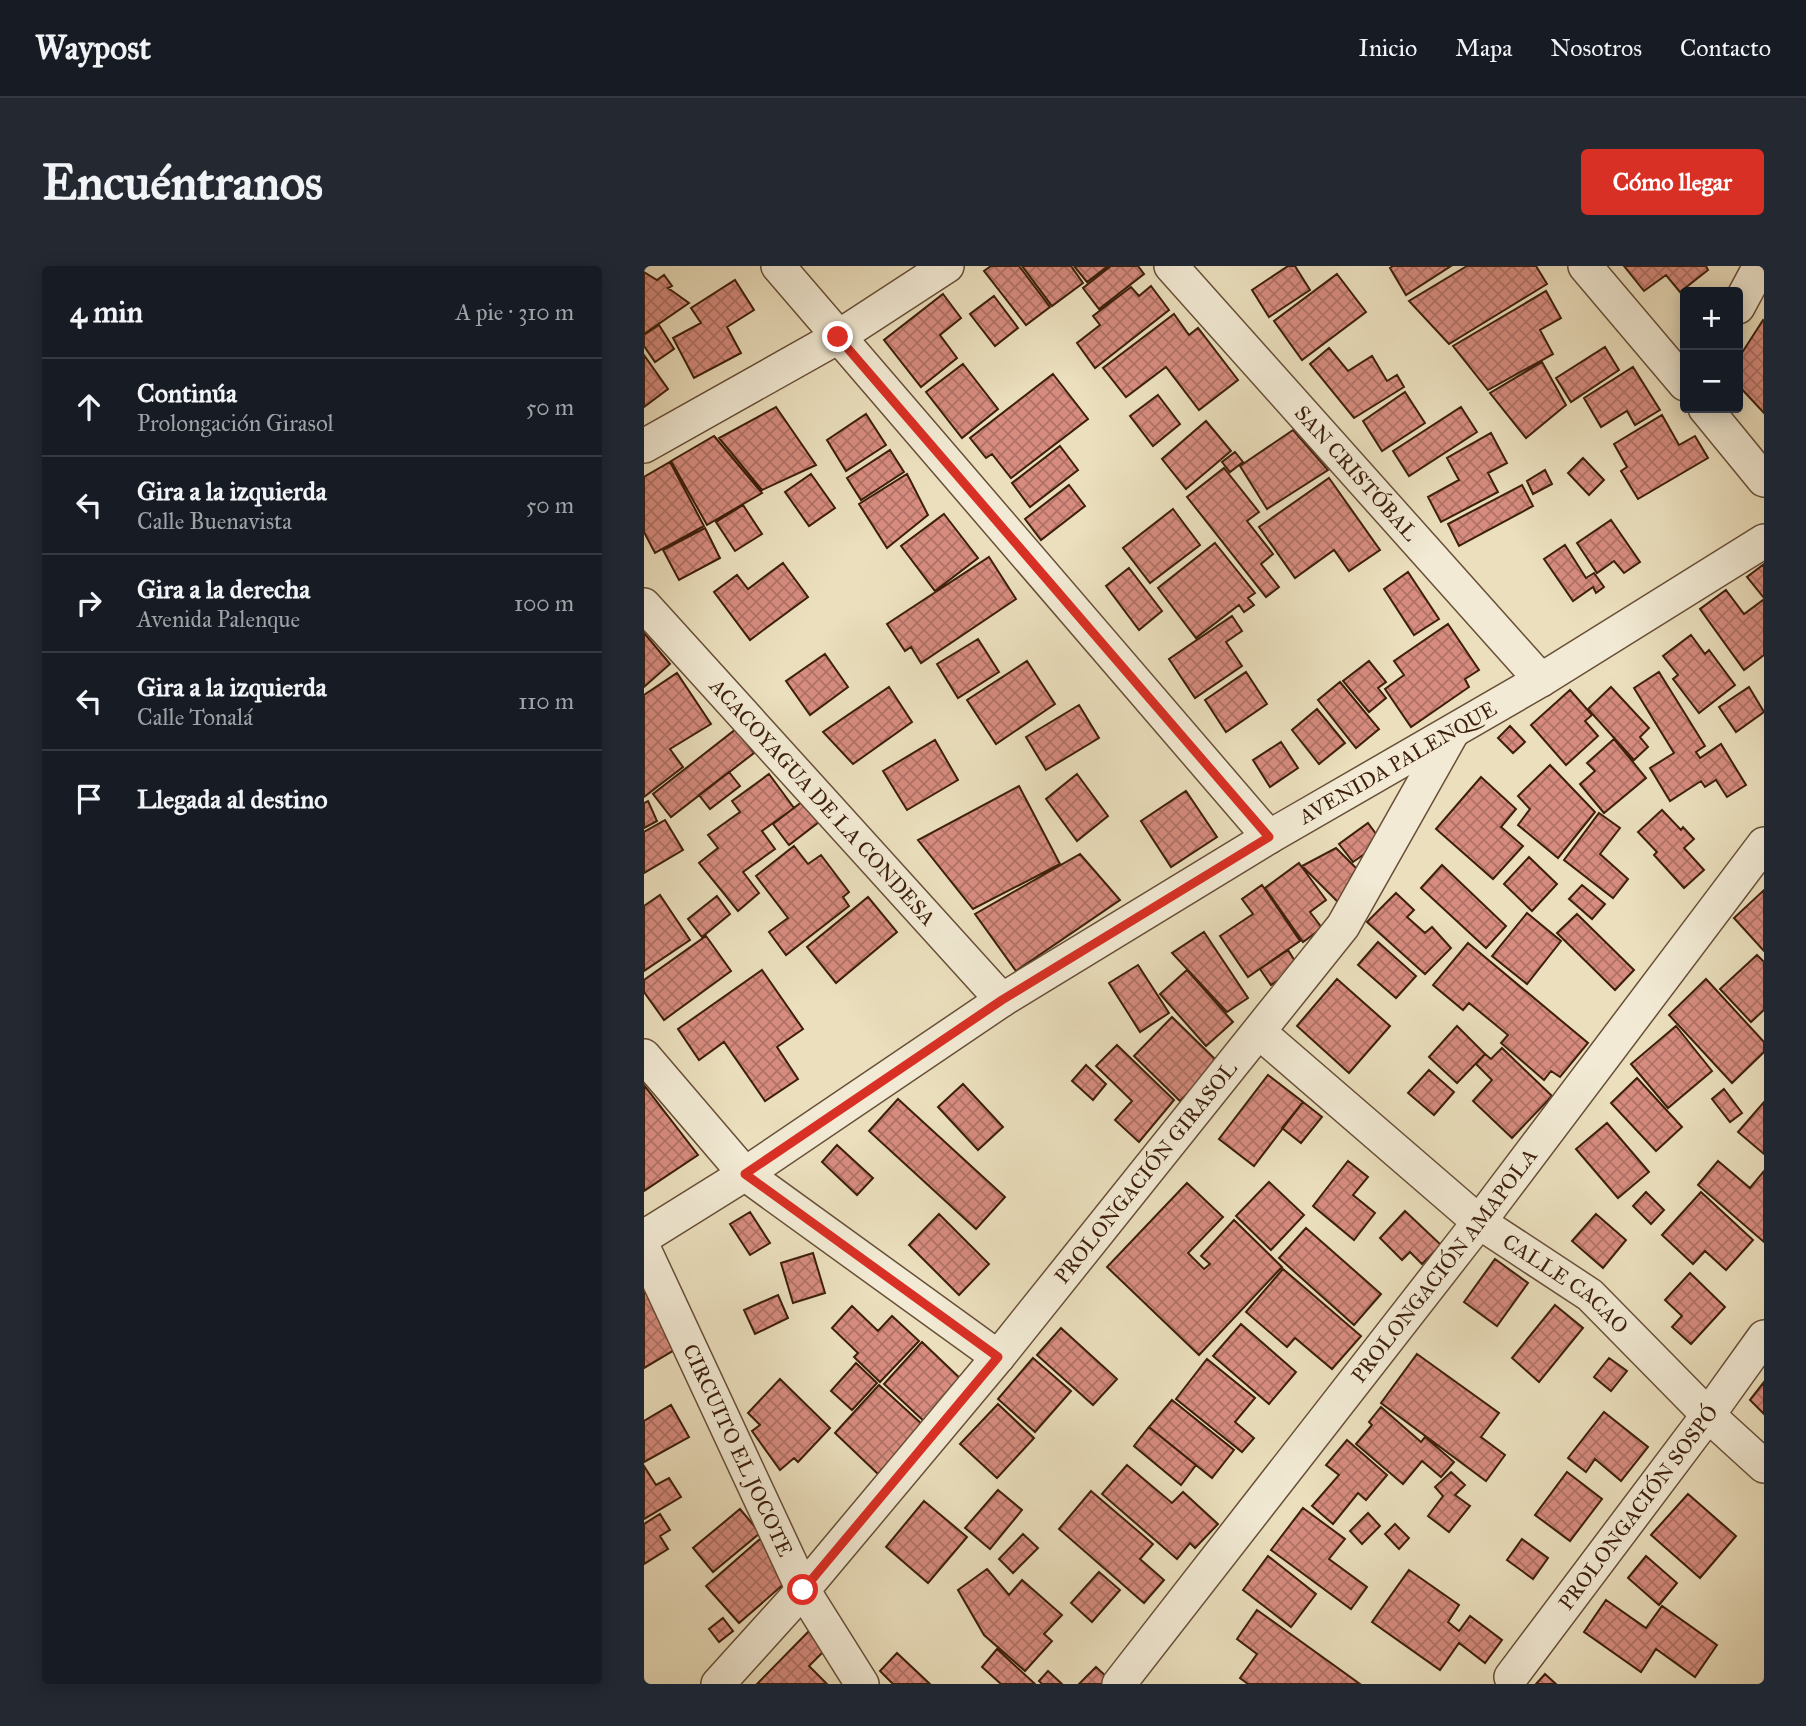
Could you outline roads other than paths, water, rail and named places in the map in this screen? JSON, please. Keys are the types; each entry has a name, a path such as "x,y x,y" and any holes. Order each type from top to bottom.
{"street":[{"path":"778,266 1269,837"},
{"path":"644,446 838,337 947,266"},
{"name":"SAN CRISTÓBAL","path":"1171,266 1541,680"},
{"path":"1585,266 1680,378"},
{"path":"1743,298 1760,266"},
{"path":"1709,413 1764,480"},
{"name":"AVENIDA PALENQUE","path":"644,1237 745,1174 1002,1000 1269,837 1541,680 1764,541"},
{"name":"ACACOYAGUA DE LA CONDESA","path":"644,605 1002,1000"},
{"name":"PROLONGACIÓN GIRASOL","path":"718,1684 803,1590 998,1357 1343,926 1453,731"},
{"name":"PROLONGACIÓN AMAPOLA","path":"1119,1684 1479,1222 1764,844"},
{"name":"CALLE CACAO","path":"1259,1032 1479,1222 1590,1295 1708,1415 1764,1466"},
{"path":"644,1056 745,1174 998,1357"},
{"name":"CIRCUITO EL JOCOTE","path":"644,1250 803,1590 862,1684"},
{"name":"PROLONGACIÓN SOSPÓ","path":"1511,1677 1764,1336"}]}
